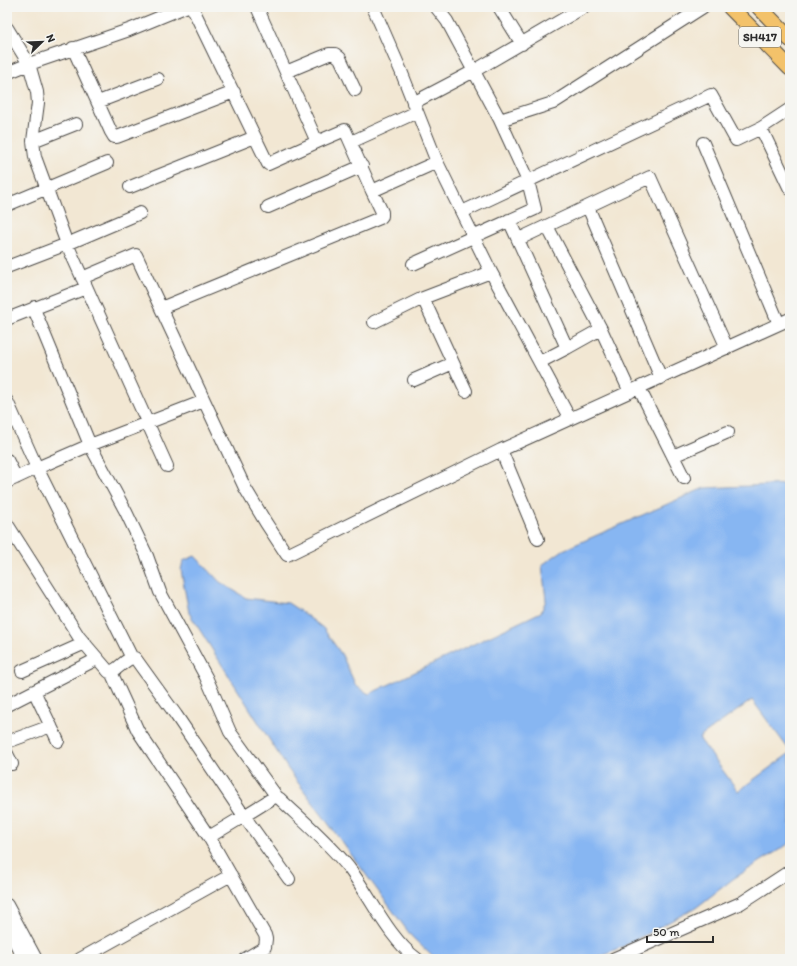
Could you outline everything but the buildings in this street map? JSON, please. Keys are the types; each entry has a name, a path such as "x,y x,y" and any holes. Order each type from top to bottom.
{"main road":[{"name":"SH417","path":"759,7 790,39"},
{"name":"SH417","path":"739,10 790,68"}],"street":[{"path":"7,73 73,48 129,30 185,7"},
{"path":"161,308 382,216 382,212 345,130 268,164 192,7"},
{"path":"257,7 317,142"},
{"path":"373,7 437,162 491,272 570,419"},
{"path":"413,264 535,209 528,181 500,120 447,21 436,7"},
{"path":"499,7 522,44"},
{"path":"351,142 415,107 522,44 566,12 584,7"},
{"path":"500,120 553,103 703,7"},
{"path":"7,28 29,64 37,92 38,103 33,142 35,157 46,188 67,244 167,466"},
{"path":"73,48 114,137 234,92"},
{"path":"286,72 329,54 335,54 340,58 355,90"},
{"path":"98,102 158,79"},
{"path":"462,212 711,95 736,140 761,128 790,109"},
{"path":"33,142 76,124"},
{"path":"761,128 790,189"},
{"path":"130,187 255,136"},
{"path":"7,319 35,308 136,255 245,488 266,524 287,555 501,450 785,322 703,143"},
{"path":"372,191 437,162"},
{"path":"7,205 107,163"},
{"path":"268,207 362,166"},
{"path":"519,239 650,176 727,348"},
{"path":"588,206 661,378"},
{"path":"7,267 67,244 140,213"},
{"path":"510,220 567,348"},
{"path":"547,226 601,329 684,478"},
{"path":"374,322 423,298 491,272"},
{"path":"423,298 454,362 466,391"},
{"path":"35,308 90,445 126,512 147,556 160,592 206,677 230,732 277,797 342,859 396,938 411,955 417,959"},
{"path":"540,362 601,329"},
{"path":"414,380 454,362"},
{"path":"7,401 37,468 132,658 135,658 176,715 244,816 289,879"},
{"path":"7,460 12,480 90,445 204,401"},
{"path":"673,456 728,432"},
{"path":"501,450 538,539"},
{"path":"7,524 75,631 97,659 109,672 111,672 138,731 209,837 266,939 265,947 245,959"},
{"path":"22,670 84,643"},
{"path":"111,672 132,658"},
{"path":"7,705 97,659"},
{"path":"34,691 58,741"},
{"path":"7,742 51,726"},
{"path":"209,837 277,797"},
{"path":"613,959 741,903 790,871"},
{"path":"80,959 230,875"},
{"path":"7,905 36,959"},
{"path":"7,927 24,959"}],"water":[{"path":"790,484 790,751 752,700 699,738 738,791 790,753 790,843 733,879 697,907 624,946 592,959 439,959 432,956 412,937 288,769 189,613 181,570 183,561 195,556 220,582 246,598 288,603 323,628 342,655 356,686 369,694 541,612 546,600 542,565 563,550 704,488"}]}
